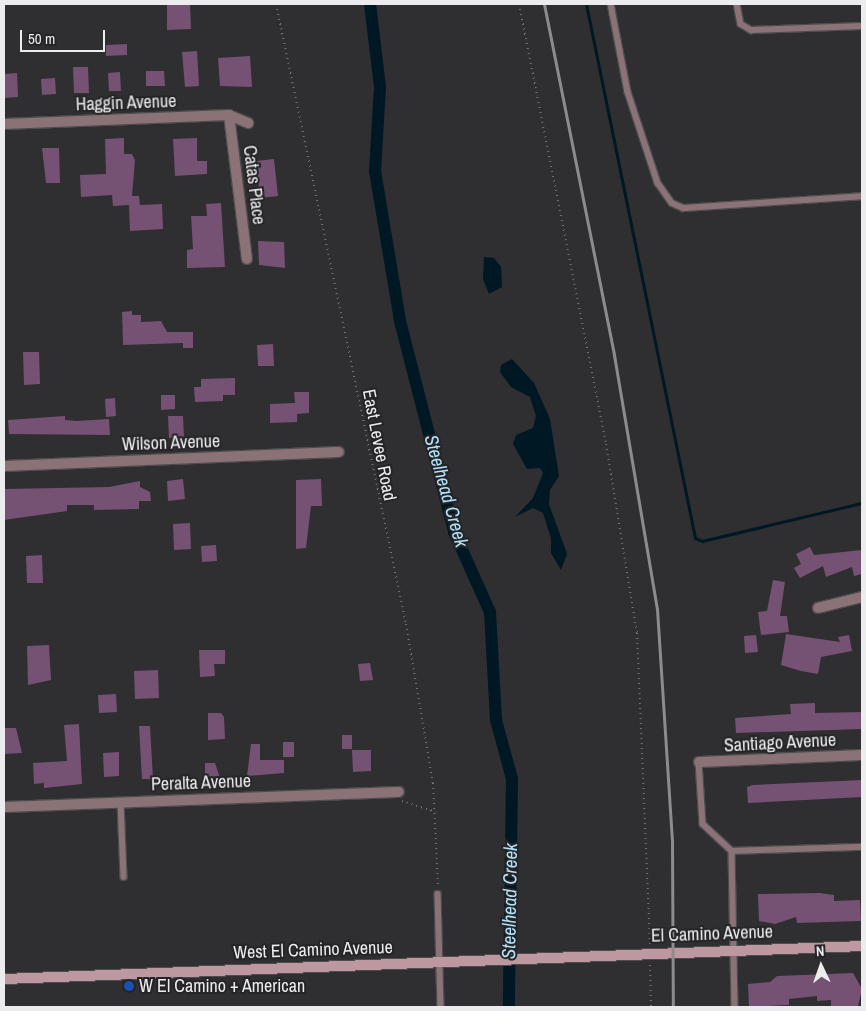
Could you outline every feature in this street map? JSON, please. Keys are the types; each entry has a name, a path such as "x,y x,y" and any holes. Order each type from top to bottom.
{"main road":[{"name":"El Camino Avenue","path":"623,953 862,946"},
{"name":"West El Camino Avenue","path":"4,979 623,953"}],"street":[{"name":"Haggin Avenue","path":"4,124 229,115 248,123"},
{"name":"Catas Place","path":"229,115 247,259"},
{"name":"Wilson Avenue","path":"4,466 339,452"},
{"path":"818,608 862,597"},
{"name":"Santiago Avenue","path":"699,762 862,755"},
{"name":"Peralta Avenue","path":"4,807 399,792"}],"lane":[{"path":"611,4 628,92 658,183 672,203 683,208 862,196"},
{"path":"737,4 741,24 751,30 862,26"},
{"path":"699,762 703,824 732,851 862,847"},
{"path":"121,802 124,877"},
{"path":"732,851 735,1007"},
{"path":"438,894 443,961 441,1007"}],"path":[{"name":"East Levee Road","path":"276,4 406,624 435,812 438,894"},
{"path":"519,4 606,444 638,633 651,1007"},
{"path":"399,792 403,805 435,812"}],"water":[{"path":"484,257 494,258 501,267 502,287 489,294 483,279"},
{"path":"512,359 534,383 550,419 559,476 550,490 549,504 567,554 561,570 551,553 551,538 543,513 533,508 515,517 533,498 543,473 540,468 527,469 513,444 516,435 533,428 536,416 530,397 511,387 500,372 501,365"}],"building":[{"path":"167,4 190,4 191,29 167,30"},
{"path":"127,44 127,55 106,56 106,45"},
{"path":"197,51 199,86 185,87 182,52"},
{"path":"250,56 252,87 220,86 218,58"},
{"path":"73,67 88,67 89,93 74,93"},
{"path":"146,71 164,71 165,86 146,86"},
{"path":"120,72 121,91 109,91 108,73"},
{"path":"17,73 18,97 4,98 4,74"},
{"path":"55,78 56,94 42,95 41,79"},
{"path":"124,138 124,154 132,154 135,160 132,196 139,196 140,205 162,204 163,229 130,231 129,205 113,206 112,195 81,197 80,175 106,174 105,139"},
{"path":"197,138 197,161 207,161 207,174 175,176 173,139"},
{"path":"42,148 59,148 60,183 46,183"},
{"path":"274,159 278,196 260,198 256,161"},
{"path":"221,203 225,267 187,268 187,250 193,249 191,216 207,216 206,204"},
{"path":"258,241 284,242 285,268 259,265"},
{"path":"132,311 132,315 141,315 141,322 161,321 167,332 193,332 193,348 183,348 183,343 123,345 122,312"},
{"path":"273,344 274,366 258,366 257,345"},
{"path":"23,352 39,352 40,384 24,385"},
{"path":"235,378 235,395 223,395 223,401 195,402 194,387 201,387 201,379"},
{"path":"294,392 309,392 309,413 297,414 297,422 270,423 270,404 295,403"},
{"path":"161,395 175,395 175,409 161,410"},
{"path":"115,398 116,416 106,417 105,399"},
{"path":"65,416 65,420 77,421 109,419 110,435 9,434 8,420"},
{"path":"168,416 183,416 184,438 169,438"},
{"path":"183,479 185,499 168,501 167,481"},
{"path":"321,479 322,506 311,506 306,548 296,549 296,480"},
{"path":"140,481 140,487 150,492 151,501 139,501 139,509 94,510 94,505 67,505 67,511 4,520 4,489 109,487"},
{"path":"190,523 191,549 174,550 173,524"},
{"path":"216,545 217,561 202,562 201,546"},
{"path":"810,547 814,555 862,550 862,574 854,576 852,567 826,577 823,566 800,578 794,568 801,564 796,554"},
{"path":"42,555 43,583 27,583 26,556"},
{"path":"773,580 785,582 780,616 787,616 789,632 761,635 758,612 767,611"},
{"path":"786,634 840,642 838,637 849,635 852,651 821,657 818,674 801,671 781,665"},
{"path":"756,635 758,652 745,653 744,636"},
{"path":"49,645 51,680 28,685 27,646"},
{"path":"199,650 225,650 225,664 214,664 215,676 200,677"},
{"path":"370,663 373,680 360,681 358,664"},
{"path":"158,670 159,698 135,699 134,671"},
{"path":"116,694 117,712 99,713 98,695"},
{"path":"815,703 815,713 862,712 862,729 736,733 735,718 791,714 790,704"},
{"path":"208,713 221,713 224,717 225,739 208,740"},
{"path":"79,724 82,784 44,788 44,783 34,784 33,763 67,761 64,725"},
{"path":"139,726 150,726 153,779 142,779"},
{"path":"4,728 16,728 22,753 4,754"},
{"path":"342,735 352,735 352,749 342,749"},
{"path":"283,742 294,742 294,757 283,757"},
{"path":"251,744 260,744 260,760 284,760 284,773 247,776"},
{"path":"352,750 371,750 371,771 353,772"},
{"path":"119,752 119,776 104,777 103,753"},
{"path":"205,763 215,763 221,781 205,778"},
{"path":"862,780 862,797 748,803 747,787 753,785"},
{"path":"820,893 834,895 834,901 860,900 861,921 797,923 796,917 775,924 759,921 758,894"},
{"path":"853,973 862,989 858,1006 831,1007 831,1000 817,1001 817,996 789,999 789,1005 749,1007 748,984 770,982 777,976"}],"waterway":[{"name":"Steelhead Creek","path":"370,4 380,87 375,171 400,321 454,532 490,612 496,720 512,779 509,1007"},
{"path":"586,4 695,538 702,541 862,503"}],"railway":[{"path":"544,4 614,355 657,609 672,843 673,1007"}],"place":[{"name":"W El Camino + American","path":"129,986"}]}
